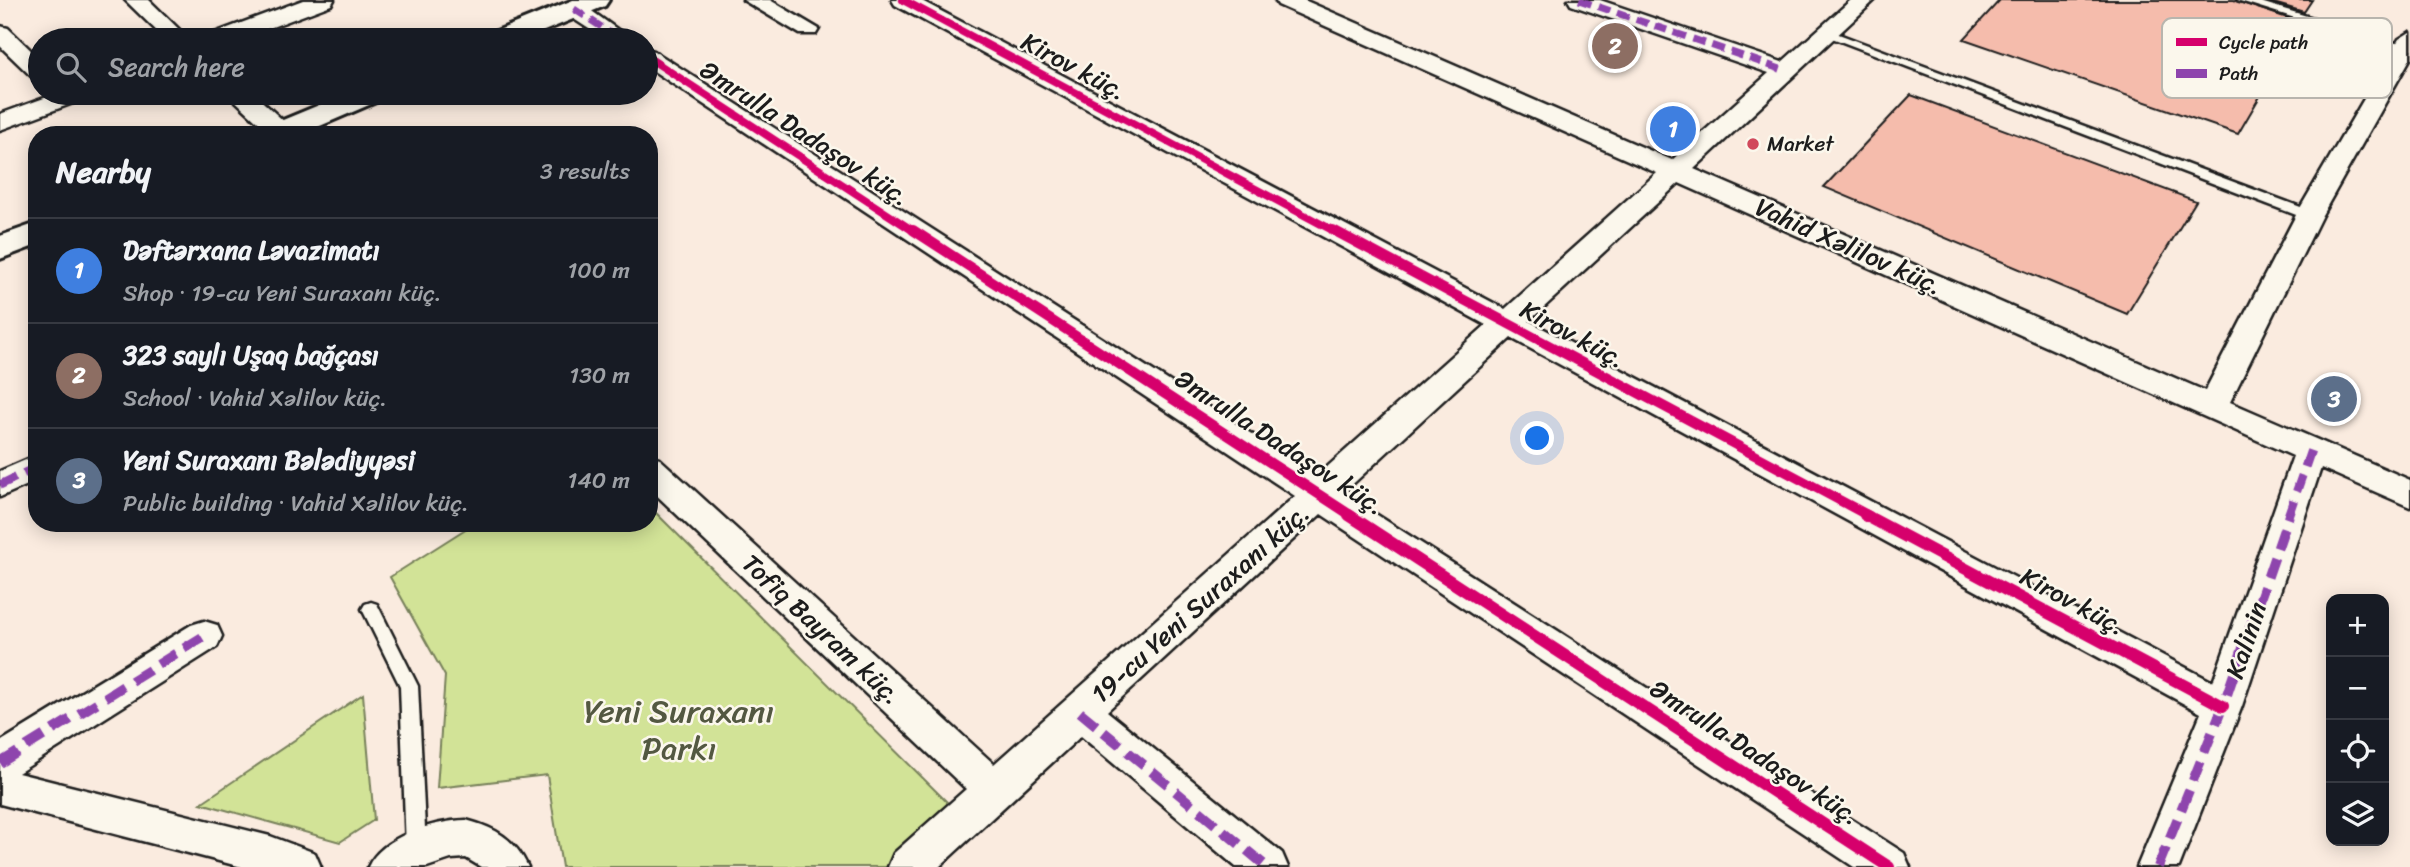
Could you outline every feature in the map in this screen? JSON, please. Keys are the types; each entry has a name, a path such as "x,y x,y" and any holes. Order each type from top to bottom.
{"street":[{"path":"136,0 166,28"},
{"path":"249,28 323,0"},
{"path":"754,0 808,29"},
{"name":"Kirov küç.","path":"903,0 2223,706"},
{"name":"Vahid Xəlilov küç.","path":"1286,0 2410,494"},
{"path":"1579,0 1786,71"},
{"name":"19-cu Yeni Suraxanı küç.","path":"909,867 1864,0"},
{"path":"528,28 585,5 609,28"},
{"path":"0,33 28,60"},
{"path":"2392,70 2407,44"},
{"name":"Əmrulla Dadaşov küç.","path":"658,64 1889,867"},
{"path":"2213,406 2309,215 2376,98"},
{"path":"0,122 42,105"},
{"path":"251,105 273,126"},
{"path":"296,126 345,105"},
{"path":"0,248 28,237"},
{"name":"Kalinin","path":"2158,867 2223,706 2311,450"},
{"path":"0,485 28,471"},
{"name":"Tofiq Bayram küç.","path":"658,476 994,790"},
{"path":"0,763 205,636"},
{"path":"1080,712 1267,867"},
{"path":"0,786 270,855 300,867"},
{"path":"402,858 446,840 474,840 496,850 507,867"}],"lane":[{"path":"2242,0 2310,18"},
{"path":"1828,33 2309,215"},
{"path":"371,609 409,686 402,858"}],"green space":[{"name":"Yeni Suraxanı Parkı","path":"658,515 952,807 889,867 562,867 547,775 437,788 445,676 390,577 461,532 658,532"},
{"path":"363,694 374,820 340,842 201,803"}],"building":[{"path":"2000,0 2234,0 2287,18 2162,18 2162,98 2259,98 2238,134 1964,39"},
{"path":"2263,0 2312,0 2304,12"},
{"path":"1911,95 2196,201 2127,314 1824,187"}],"marked path":[{"path":"1579,0 1786,71"},
{"path":"574,9 603,28"},
{"path":"2158,867 2223,706 2311,450"},
{"path":"0,485 28,471"},
{"path":"0,763 204,636"},
{"path":"1080,712 1267,867"}],"cycle path":[{"path":"903,0 2223,706"},
{"path":"658,64 1889,867"}],"place":[{"name":"323 saylı Uşaq bağçası","path":"1615,46"},
{"name":"Dəftərxana Ləvazimatı","path":"1673,129"},
{"name":"Market","path":"1753,144"},
{"name":"Yeni Suraxanı Bələdiyyəsi","path":"2334,399"}]}
